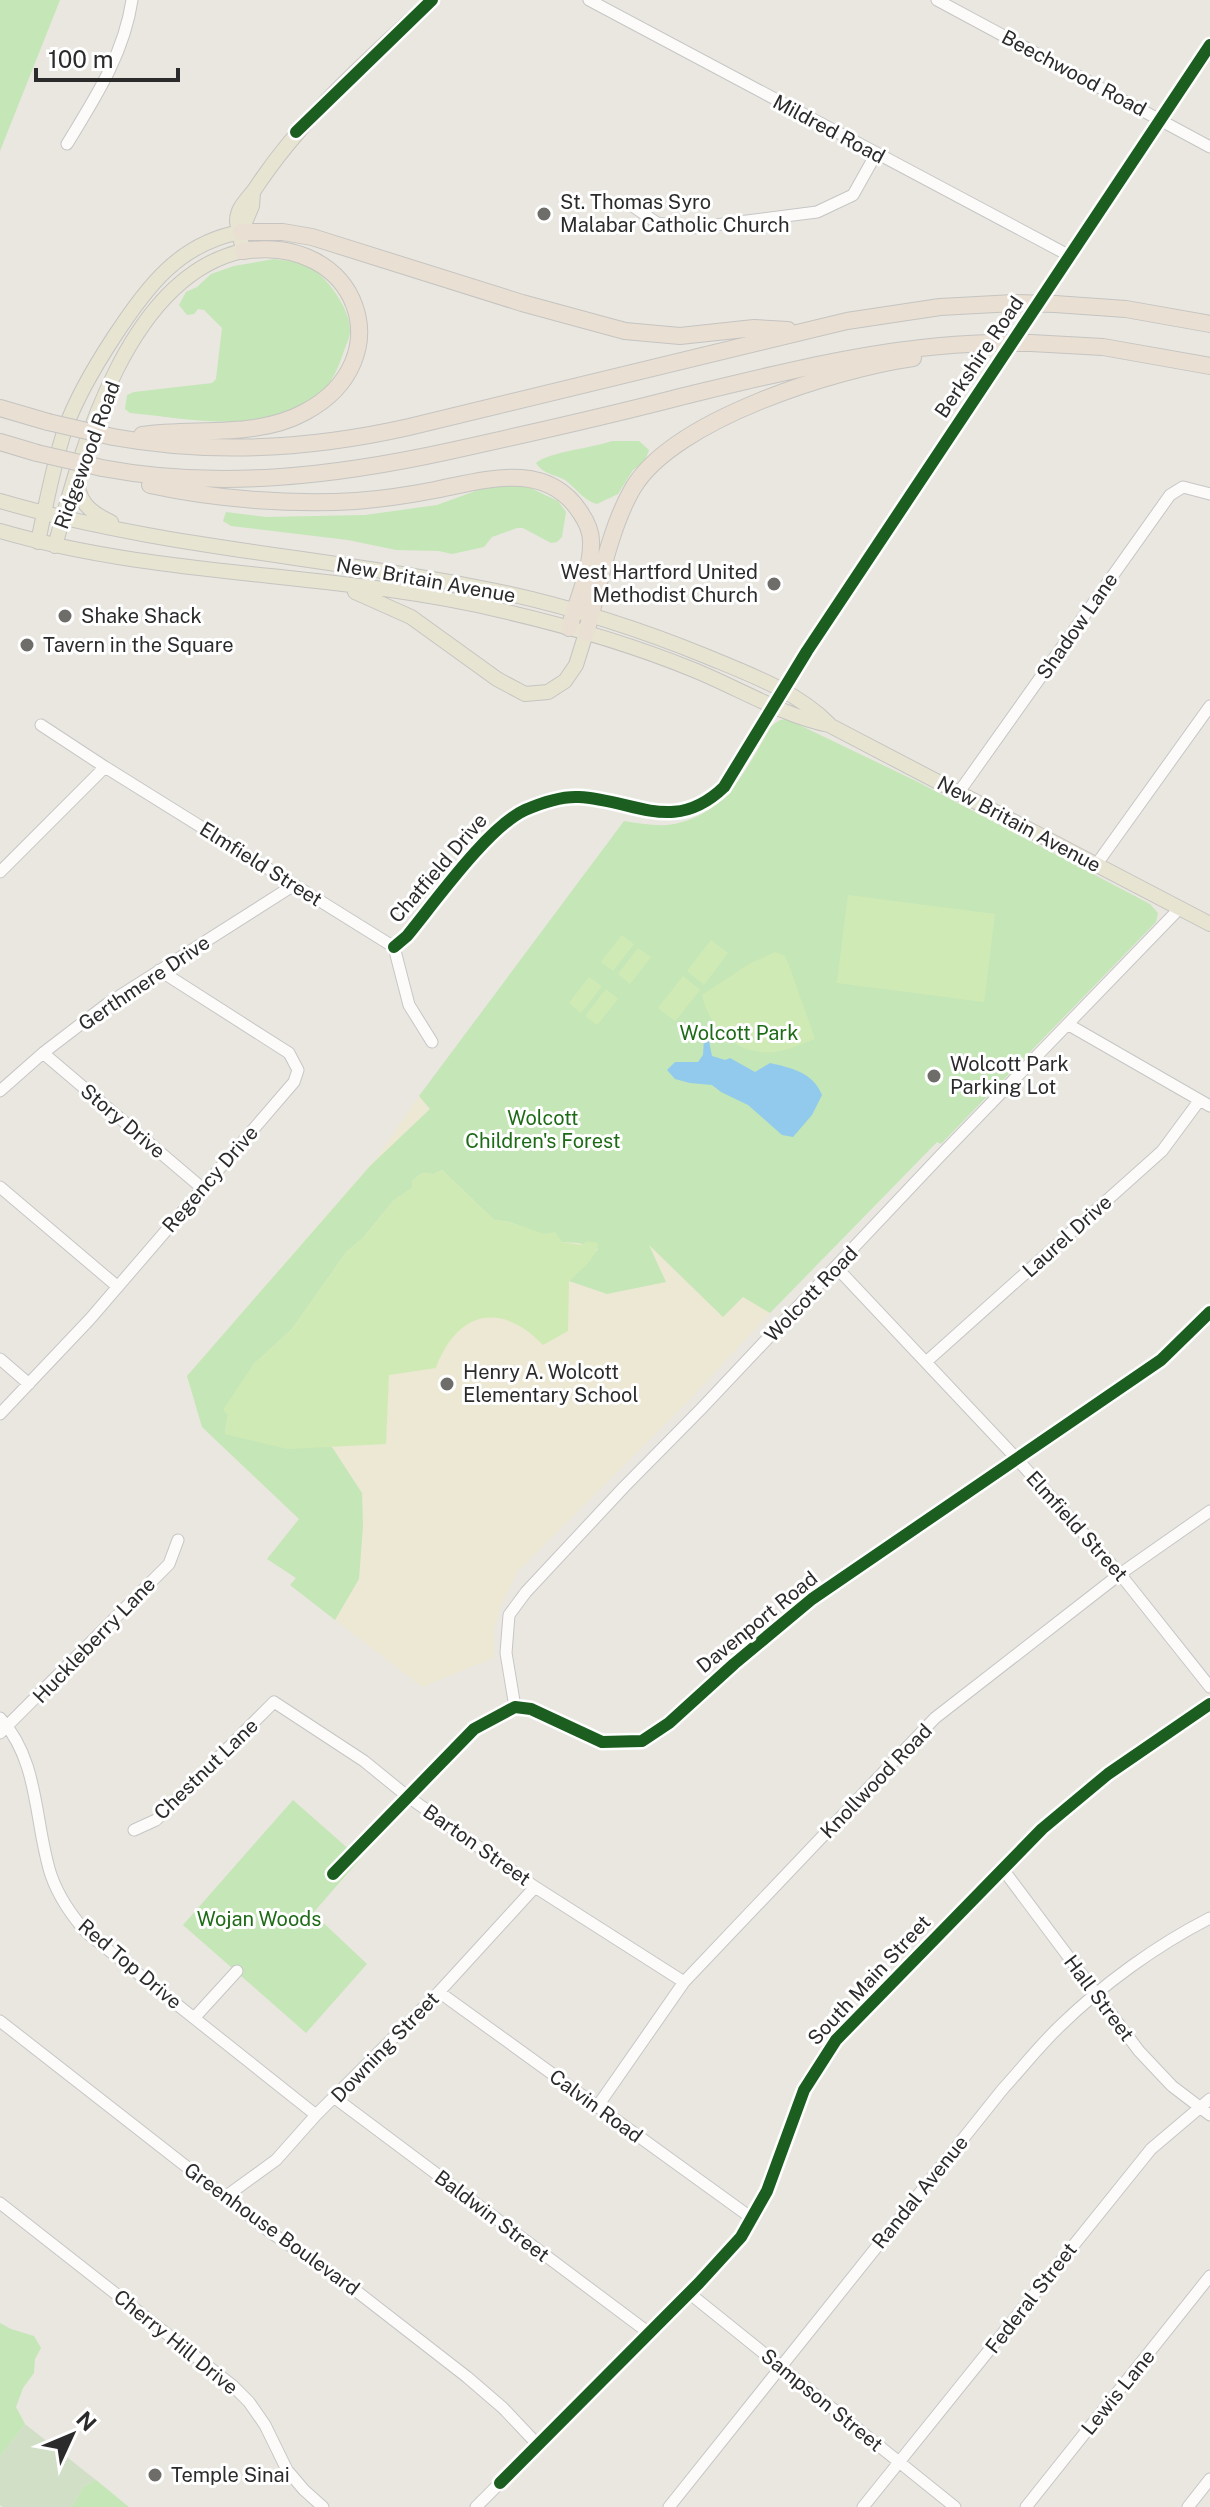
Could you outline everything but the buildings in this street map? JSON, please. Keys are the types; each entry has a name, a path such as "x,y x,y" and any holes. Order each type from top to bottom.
{"highway":[{"path":"241,232 283,232 312,237 522,303 625,331 680,336 754,328 801,332"},
{"path":"118,437 273,424 300,415 317,405 343,380 355,352 359,328 353,304 342,282 320,262 298,252 270,248 243,251"},
{"path":"0,408 48,422 172,445 244,448 300,445 354,439 801,332 909,311 1014,303 1055,304 1126,309 1210,324"},
{"path":"580,622 629,496 650,466 676,443 736,413 825,378 936,354 969,343"},
{"path":"0,442 109,469 173,477 312,475 365,469 545,431 836,359 898,349 969,343 1031,343 1103,347 1210,366"},
{"path":"109,469 162,487 295,502 377,499 502,478 542,481 570,499 590,531 590,556 580,622"}],"main road":[{"path":"243,251 237,218 243,202 253,193 274,160 299,129 432,0"},
{"name":"Ridgewood Road","path":"38,542 61,442 80,393 144,291 185,254 207,242 241,232"},
{"name":"Ridgewood Road","path":"55,546 78,467 115,376 156,307 192,272 217,259 243,251"},
{"path":"78,467 77,486 86,507 100,517 134,531"},
{"name":"New Britain Avenue","path":"0,501 62,518 469,586 580,622 696,652 814,709 829,725"},
{"name":"New Britain Avenue","path":"0,531 55,546 136,560 328,582 580,622 809,721 829,725 1210,924"},
{"path":"328,582 405,613 497,679 525,694 551,691 568,678 576,665 580,622"}],"street":[{"path":"67,144 110,72 129,21 132,0"},
{"name":"Mildred Road","path":"589,0 1070,256"},
{"name":"Beechwood Road","path":"937,0 1210,147"},
{"name":"Berkshire Road","path":"781,691 1210,45"},
{"path":"634,207 657,223 692,228 817,212 853,195 876,154"},
{"name":"Shadow Lane","path":"959,792 1170,495 1183,487 1210,494"},
{"name":"Chatfield Drive","path":"394,947 407,936 498,828 523,811 554,800 578,797 659,813 683,811 705,803 724,787 781,691"},
{"path":"1096,865 1210,706"},
{"name":"Elmfield Street","path":"41,725 394,947"},
{"path":"0,872 105,767"},
{"name":"Gerthmere Drive","path":"0,1091 107,1004 294,885"},
{"name":"Wolcott Road","path":"515,1707 506,1653 509,1615 526,1592 1180,908"},
{"path":"394,947 409,1005 432,1042"},
{"name":"Regency Drive","path":"0,1414 118,1287 294,1082 298,1070 289,1053 159,970"},
{"path":"1069,1025 1204,1104"},
{"name":"Story Drive","path":"43,1053 202,1188"},
{"name":"Laurel Drive","path":"926,1362 1162,1151 1204,1104"},
{"path":"0,1187 118,1287"},
{"name":"Elmfield Street","path":"837,1268 1017,1459 1120,1574 1210,1687"},
{"name":"Davenport Road","path":"515,1707 531,1709 602,1742 642,1741 669,1723 812,1599 1161,1360 1210,1312"},
{"path":"0,1359 29,1384"},
{"name":"Knollwood Road","path":"597,2107 684,1982 935,1718 1120,1574 1210,1511"},
{"name":"Huckleberry Lane","path":"3,1726 169,1564 178,1540"},
{"name":"Barton Street","path":"274,1702 364,1761 407,1796 535,1887 684,1982"},
{"name":"Chestnut Lane","path":"134,1830 156,1820 274,1702"},
{"name":"South Main Street","path":"476,2507 730,2251 753,2219 767,2191 804,2090 828,2050 1042,1829 1095,1783 1210,1704"},
{"path":"333,1874 474,1729 515,1707"},
{"name":"Red Top Drive","path":"3,1726 30,1771 51,1875 65,1908 87,1933 316,2115"},
{"name":"Hall Street","path":"1002,1868 1156,2070 1210,2115"},
{"name":"Downing Street","path":"225,2197 276,2160 316,2115 439,1992 535,1887"},
{"name":"Randal Avenue","path":"669,2507 1002,2090 1060,2026 1096,1994 1149,1955 1210,1918"},
{"path":"195,2017 237,1971"},
{"name":"Calvin Road","path":"439,1992 753,2219"},
{"name":"Greenhouse Boulevard","path":"0,2021 270,2232 346,2283 467,2377 503,2408 538,2445"},
{"name":"Baldwin Street","path":"335,2098 649,2333"},
{"name":"Federal Street","path":"863,2507 1151,2149 1210,2099"},
{"name":"Cherry Hill Drive","path":"0,2203 232,2385 265,2425 287,2470 323,2507"},
{"name":"Lewis Lane","path":"1026,2507 1210,2276"},
{"name":"Sampson Street","path":"689,2293 955,2507"},
{"path":"1188,2507 1210,2479"}],"shaded area":[{"name":"Henry A. Wolcott Elementary School","path":"419,1096 492,1184 616,1221 770,1313 696,1393 518,1571 501,1606 494,1630 494,1658 422,1687 290,1585 296,1578 267,1559 299,1519 202,1427 187,1376 377,1157"}],"green space":[{"path":"0,0 60,0 0,151"},
{"path":"274,259 301,264 317,272 338,296 347,315 350,324 348,340 334,375 320,394 285,413 241,421 174,418 130,413 125,409 127,395 134,392 212,383 216,379 222,328 204,310 198,309 194,314 187,315 179,305 186,292 211,274 234,266"},
{"path":"612,441 639,441 649,450 644,463 633,470 618,494 597,504 565,480 545,472 536,463 550,456"},
{"path":"522,484 558,501 566,512 562,537 557,542 551,543 523,528 517,528 492,537 484,547 452,554 396,550 348,540 231,526 223,521 226,512 266,517 365,515 437,505 481,489"},
{"name":"Wolcott Park","path":"787,719 916,781 1150,904 1158,913 1156,922 941,1144 937,1142 770,1313 743,1297 723,1317 649,1245 666,1282 607,1294 569,1281 598,1249 562,1242 510,1222 494,1220 442,1170 434,1174 422,1173 412,1181 412,1188 393,1201 363,1238 347,1251 292,1329 253,1365 228,1415 225,1433 332,1447 362,1493 359,1579 335,1620 290,1585 296,1578 267,1559 299,1519 202,1427 187,1376 370,1166 430,1109 419,1096 624,821 667,825 704,813 742,775 771,726"},
{"path":"848,895 995,914 984,1002 837,983"},
{"path":"622,935 634,944 613,971 601,962"},
{"path":"711,940 728,953 704,985 687,971"},
{"path":"638,948 651,957 630,984 618,974"},
{"path":"775,952 784,955 788,963 815,1039 784,1050 760,1052 736,1044 718,1029 702,995 749,964"},
{"path":"683,976 700,990 675,1021 658,1008"},
{"path":"589,977 602,986 581,1013 569,1003"},
{"path":"606,989 618,999 597,1025 585,1016"},
{"path":"442,1170 494,1220 544,1234 555,1232 562,1242 582,1245 587,1241 598,1243 591,1259 569,1281 568,1331 543,1345 512,1322 496,1318 468,1324 445,1349 436,1368 389,1375 386,1444 287,1449 225,1434 228,1415 223,1410 253,1365 292,1329 347,1251 363,1238 393,1201 412,1188 412,1181 422,1173 434,1174"},
{"name":"Wojan Woods","path":"293,1800 360,1859 313,1913 367,1964 306,2033 183,1925"},
{"path":"0,2323 34,2336 41,2348 35,2359 34,2373 23,2388 16,2407 25,2424 0,2457"},
{"path":"25,2424 96,2480 84,2486 71,2507 0,2505 0,2457"},
{"path":"96,2480 129,2507 71,2507 84,2486"}],"water":[{"path":"704,1039 709,1041 712,1056 725,1060 730,1058 755,1072 770,1063 793,1069 813,1081 822,1095 812,1115 793,1137 782,1135 748,1105 712,1085 675,1079 667,1070 675,1062 698,1062 703,1055"}],"cycle path":[{"path":"296,132 432,0"},
{"path":"394,947 407,936 479,848 510,819 525,810 551,800 579,797 671,812 706,801 724,787 807,651 1210,45"},
{"path":"333,1874 474,1729 515,1707 531,1709 602,1742 642,1741 669,1723 812,1599 1161,1360 1210,1312"},
{"path":"500,2483 741,2237 767,2191 804,2090 836,2040 1042,1829 1108,1774 1210,1704"}],"place":[{"name":"St. Thomas Syro Malabar Catholic Church","path":"544,214"},
{"name":"West Hartford United Methodist Church","path":"774,584"},
{"name":"Shake Shack","path":"65,616"},
{"name":"Tavern in the Square","path":"27,645"},
{"name":"Wolcott Park Parking Lot","path":"934,1076"},
{"name":"Henry A. Wolcott Elementary School","path":"447,1384"},
{"name":"Temple Sinai","path":"155,2475"}],"park label":[{"name":"Wolcott Children's Forest","path":"543,1130"}]}
